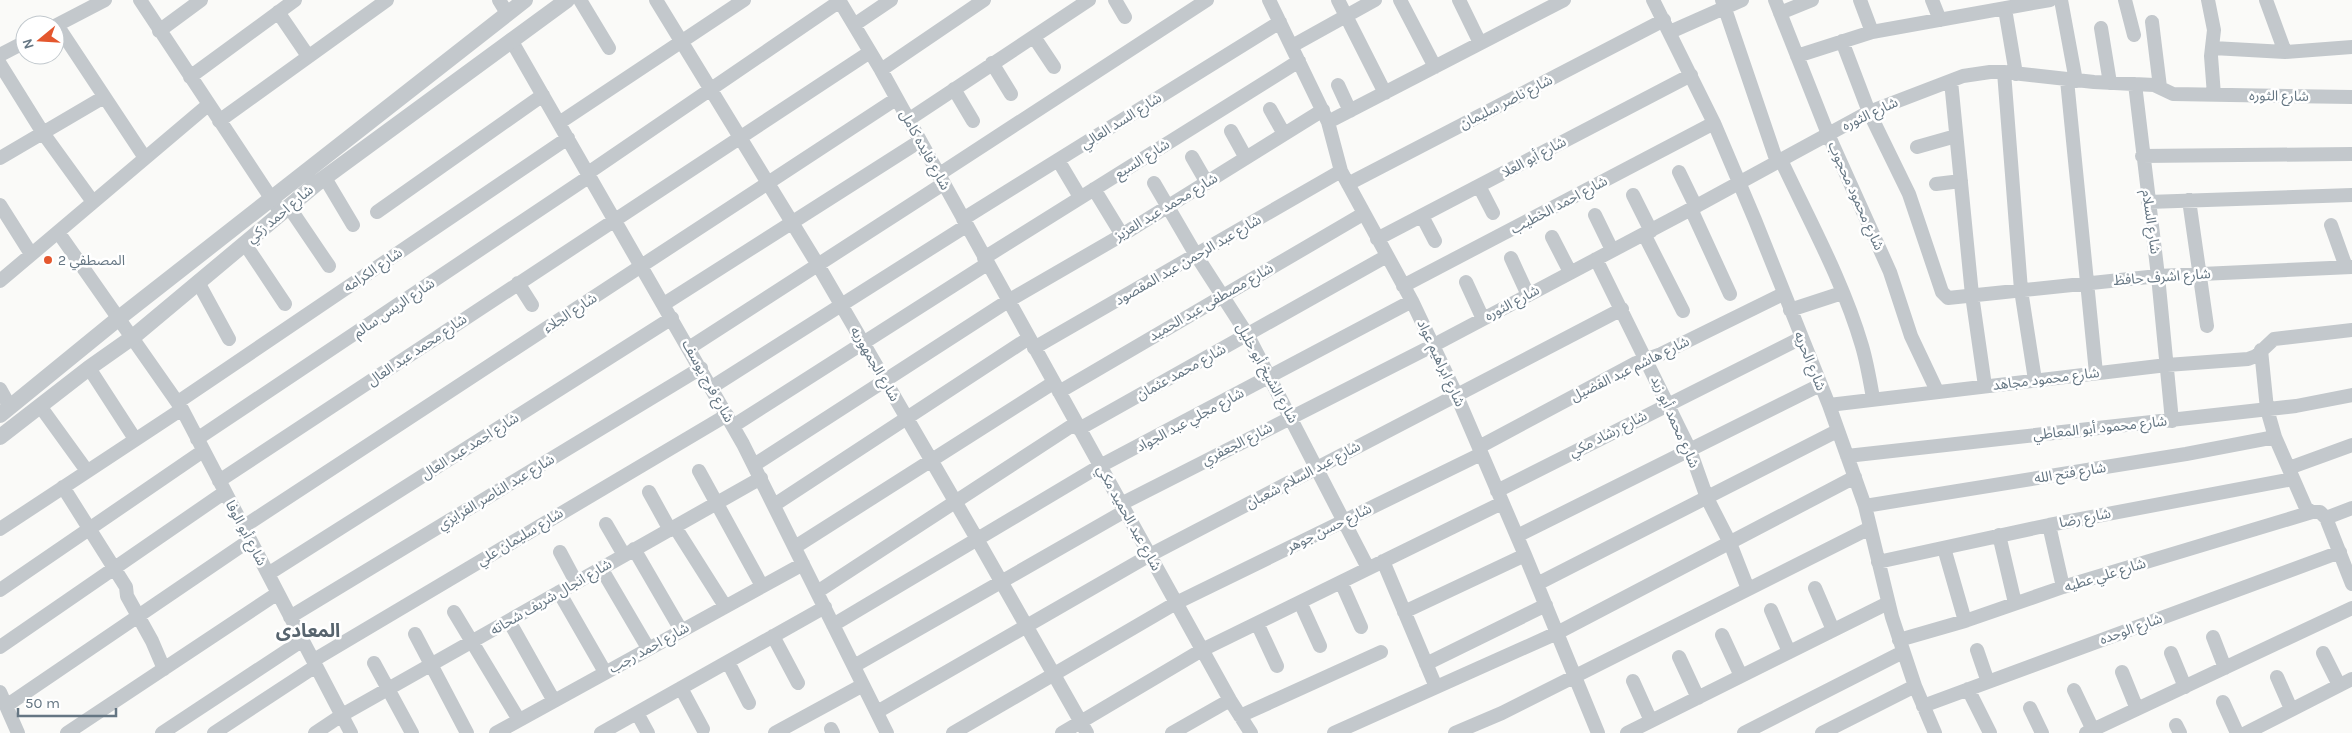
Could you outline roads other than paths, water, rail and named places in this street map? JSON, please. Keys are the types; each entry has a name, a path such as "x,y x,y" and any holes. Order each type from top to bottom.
{"street":[{"path":"65,21 105,0"},
{"path":"140,0 271,199 285,210 329,266"},
{"path":"159,31 202,0"},
{"path":"190,77 294,0"},
{"path":"219,121 387,0"},
{"name":"شارع احمد زكي","path":"5,411 119,318 271,199 503,6 525,0"},
{"name":"شارع احمد زكي","path":"0,438 89,368 134,337 325,178 567,0"},
{"path":"580,0 609,48"},
{"name":"شارع الجمهوريه","path":"656,0 818,265 978,539 1083,727"},
{"path":"559,123 681,41 728,4 744,0"},
{"name":"شارع فايده كامل","path":"840,0 881,70 1008,301"},
{"name":"شارع الريس سالم","path":"0,590 88,529 200,445 840,0"},
{"path":"854,25 891,0"},
{"path":"881,70 984,0"},
{"path":"908,120 1089,0"},
{"path":"1115,0 1125,17"},
{"path":"689,348 818,265 940,179 1207,0"},
{"name":"شارع ابراهيم عواد","path":"1269,0 1325,116 1341,171 1412,301 1456,394 1525,554 1598,733"},
{"path":"1338,0 1385,92"},
{"path":"1292,46 1375,0"},
{"path":"1400,0 1435,67"},
{"path":"1459,0 1480,43"},
{"name":"شارع محمد عبد العزيز","path":"754,465 1008,301 1122,235 1284,134 1325,116 1350,111 1564,0"},
{"name":"شارع الحريه","path":"1653,0 1714,123 1828,405 1865,506 1888,603 1901,646 1915,686 1935,733"},
{"name":"شارع ناصر سليمان","path":"1348,184 1667,26 1724,4 1742,0"},
{"name":"شارع محمود محجوب","path":"1775,0 1828,134 1890,272 1911,336 1937,391"},
{"path":"1780,13 1812,0"},
{"path":"1860,0 1872,32"},
{"path":"1932,0 1940,20"},
{"path":"1797,56 1872,32 2050,0"},
{"path":"2061,0 2072,80 2096,373"},
{"path":"2125,0 2134,35"},
{"path":"2208,0 2214,30 2211,56 2214,95"},
{"path":"2266,0 2284,52"},
{"path":"1724,4 1779,161 1842,293 1862,346 1873,398"},
{"path":"2005,9 2021,290 2035,380"},
{"path":"278,12 308,56"},
{"name":"شارع السد العالي","path":"712,387 841,305 1058,160 1280,22"},
{"path":"2152,22 2160,86"},
{"path":"2100,28 2110,83"},
{"path":"1034,36 1054,67"},
{"path":"65,39 145,158"},
{"name":"شارع فرج يوسف","path":"511,40 712,387 754,465 887,733"},
{"path":"1842,41 1869,112"},
{"path":"0,55 15,47"},
{"path":"2213,48 2284,52 2352,47"},
{"name":"شارع محمد عبد العال","path":"0,647 114,569 222,487 518,283 870,52"},
{"name":"شارع السبع","path":"863,343 1080,198 1299,61"},
{"path":"0,64 43,133 93,202"},
{"path":"992,64 1011,94"},
{"name":"شارع الثوره","path":"1434,345 1694,208 1869,112 1977,73 2010,73 2072,80 2160,86 2173,94 2352,97"},
{"name":"شارع أبو العلا","path":"1377,239 1691,75"},
{"path":"1951,81 1972,295 1985,386"},
{"name":"شارع السلام","path":"2135,84 2142,156 2158,276 2172,420"},
{"path":"1338,85 1350,111"},
{"path":"954,89 973,121"},
{"path":"377,212 543,95"},
{"path":"0,158 104,97"},
{"name":"شارع الجلاء","path":"244,527 896,98"},
{"path":"0,281 208,105"},
{"path":"1270,109 1284,134"},
{"name":"شارع اشرف حافظ","path":"1869,112 1910,194 1942,292 1948,298 2158,276 2349,267"},
{"name":"شارع احمد الخطيب","path":"1403,286 1714,123"},
{"path":"1231,131 1246,158"},
{"path":"1917,147 1956,136"},
{"name":"شارع الكرامه","path":"0,529 136,439 180,405 568,138"},
{"path":"664,304 920,141"},
{"path":"2142,156 2352,154"},
{"path":"1192,157 1207,183"},
{"path":"1058,160 1080,198"},
{"name":"شارع عبد الرحمن عبد المقصود","path":"774,505 906,418 1032,343 1196,255 1341,171"},
{"path":"1679,172 1730,294"},
{"path":"325,178 353,225"},
{"path":"1936,184 1961,181"},
{"name":"شارع الشيخ أبو خليل","path":"1154,183 1196,255 1247,334 1271,377 1368,568"},
{"path":"1479,186 1493,213"},
{"path":"1094,189 1122,235"},
{"path":"1633,195 1683,311"},
{"path":"2148,202 2352,195"},
{"path":"2190,200 2207,326"},
{"path":"0,206 31,254"},
{"name":"شارع مصطفى عبد الحميد","path":"795,547 931,460 1056,387 1363,214"},
{"path":"1595,215 1612,250"},
{"path":"1422,216 1435,241"},
{"path":"2331,226 2349,267"},
{"name":"شارع أبو الوفا","path":"58,232 134,337 180,405 351,733"},
{"path":"1552,237 1570,272"},
{"path":"245,244 285,304"},
{"name":"شارع محمد عثمان","path":"817,592 955,501 1078,426 1387,256"},
{"path":"1511,258 1528,295"},
{"name":"شارع محمد أبو زيد","path":"1596,259 1669,404 1690,450 1707,498 1730,543 1748,589"},
{"path":"198,282 229,339"},
{"path":"1466,282 1483,319"},
{"path":"518,283 532,305"},
{"path":"1790,310 1842,293"},
{"name":"شارع هاشم عبد الفضيل","path":"1480,450 1636,363 1647,360 1783,294"},
{"name":"شارع عبد الحميد مكي","path":"1008,301 1230,700 1251,733"},
{"name":"شارع مجلي عبد الجواد","path":"833,625 1100,466 1412,301"},
{"name":"شارع عبد السلام شعبان","path":"877,712 1150,556 1456,394 1622,309"},
{"name":"شارع احمد عبد العال","path":"268,574 672,318"},
{"name":"شارع محمود مجاهد","path":"1828,405 1873,398 2167,365 2248,359 2256,356 2274,339 2282,336 2352,330"},
{"name":"شارع رشاد مكي","path":"1062,733 1083,727 1202,650 1383,561 1669,404 1801,338"},
{"name":"شارع سليمان علي","path":"214,733 315,663 863,343"},
{"name":"شارع الجعفري","path":"854,666 1001,582 1123,508 1292,416 1434,345"},
{"path":"2261,350 2267,409 2276,436 2306,508 2318,514 2340,552 2352,584"},
{"path":"89,368 136,439"},
{"name":"شارع عبد الناصر الفرايزي","path":"290,617 701,368"},
{"path":"1517,536 1820,385"},
{"path":"0,389 5,411"},
{"name":"شارع محمود أبو المعاطي","path":"1847,456 2296,406 2352,395"},
{"path":"40,406 87,471"},
{"path":"1537,584 1837,431"},
{"name":"شارع فتح الله","path":"1865,506 2186,454 2276,436"},
{"name":"شارع رضا","path":"1878,562 2291,473 2352,445"},
{"name":"شارع حسن جوهر","path":"953,733 1176,603 1344,521 1480,450"},
{"path":"699,471 762,586"},
{"path":"1334,733 1557,633 1855,477"},
{"name":"شارع انجال شريف شحاته","path":"315,733 342,715 760,478"},
{"path":"63,487 126,587 127,596 164,669"},
{"path":"649,492 725,606"},
{"name":"شارع علي عطيه","path":"1744,733 1901,646 1966,621 2063,587 2318,514 2352,508"},
{"path":"606,524 629,552 681,630"},
{"path":"2049,525 2063,587"},
{"path":"1455,733 1502,712 1870,528"},
{"path":"2000,536 2016,604"},
{"path":"6,706 250,540"},
{"path":"1944,548 1966,621"},
{"path":"560,552 576,582"},
{"name":"شارع الوحده","path":"1923,706 2340,552"},
{"path":"1404,612 1525,554"},
{"path":"1383,561 1436,687"},
{"name":"شارع احمد رجب","path":"496,733 803,564"},
{"path":"601,568 648,648"},
{"path":"1341,582 1361,627"},
{"path":"1815,588 1833,630"},
{"path":"67,733 278,592"},
{"path":"559,592 604,672"},
{"path":"1300,602 1320,646"},
{"path":"1627,733 1888,603"},
{"path":"1426,664 1546,605"},
{"path":"601,733 825,607"},
{"path":"2074,690 2089,731 2352,608"},
{"path":"1772,610 1789,652"},
{"path":"454,612 519,720"},
{"path":"509,621 554,701"},
{"path":"1257,623 1277,666"},
{"path":"415,634 467,733"},
{"path":"1722,635 1741,676"},
{"path":"773,636 798,683"},
{"path":"2213,637 2225,668"},
{"path":"162,733 303,640"},
{"path":"1977,650 1988,682"},
{"path":"1240,716 1381,652"},
{"path":"2171,653 2185,687"},
{"path":"2324,653 2339,685"},
{"path":"1679,657 1698,698"},
{"path":"374,662 412,733"},
{"path":"728,662 750,703"},
{"path":"2122,672 2137,709"},
{"path":"2277,677 2291,710"},
{"path":"2246,733 2352,678"},
{"path":"1633,681 1651,721"},
{"path":"775,733 863,684"},
{"path":"1822,733 1915,686"},
{"path":"681,688 703,729"},
{"path":"1968,689 1990,733"},
{"path":"0,692 16,727 0,727"},
{"path":"1172,733 1230,700"},
{"path":"2223,702 2238,733"},
{"path":"2030,708 2042,733"},
{"path":"637,713 648,733"}],"place":[{"name":"المصطفي 2","path":"48,260"}],"district":[{"name":"المعادى","path":"308,631"}]}
